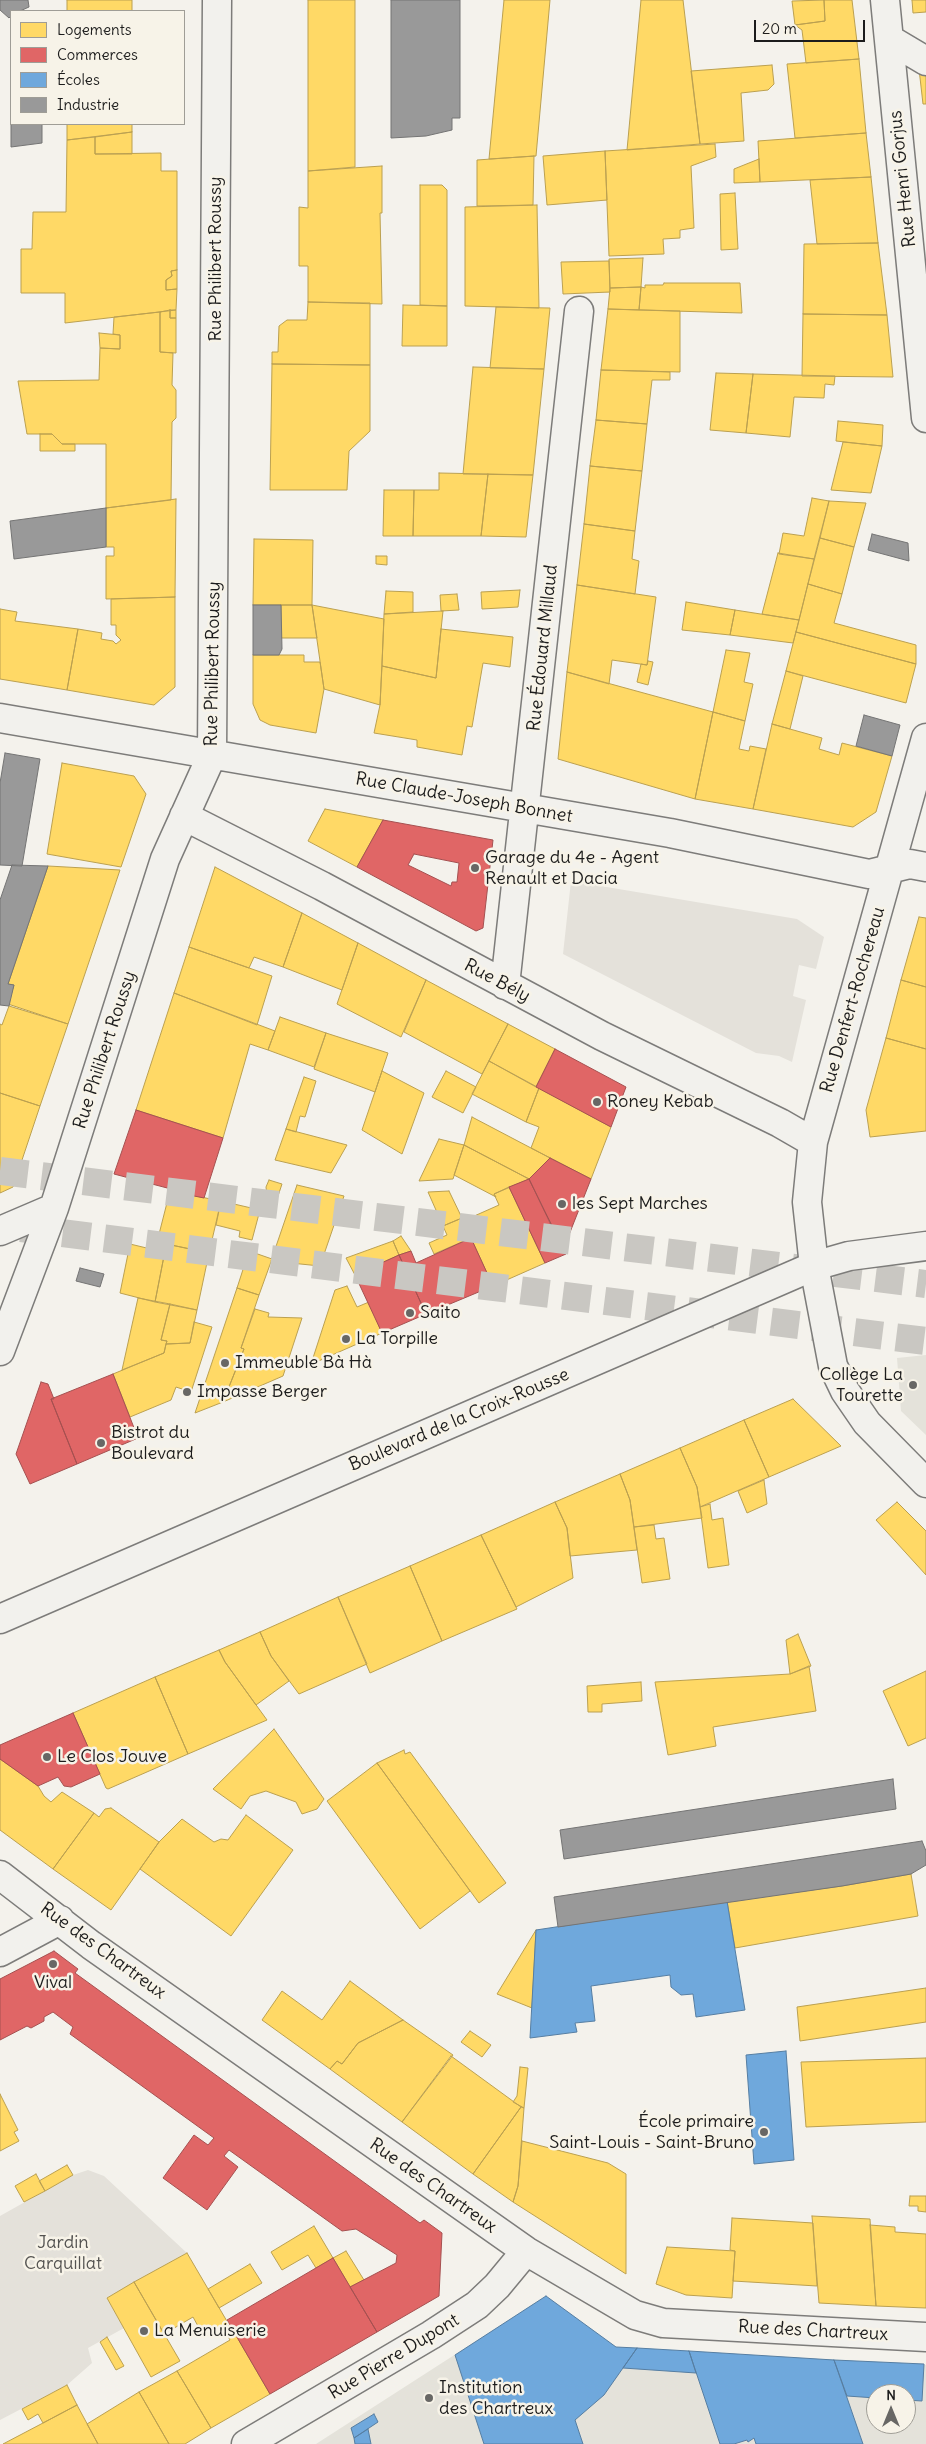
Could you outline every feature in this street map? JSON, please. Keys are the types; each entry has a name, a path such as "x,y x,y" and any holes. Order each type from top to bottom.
{"street":[{"name":"Rue Philibert Roussy","path":"0,1351 54,1208 165,859 212,755 217,0"},
{"name":"Rue Henri Gorjus","path":"885,0 926,418"},
{"path":"889,39 926,61"},
{"name":"Rue Édouard Millaud","path":"505,985 526,808 579,311"},
{"name":"Rue Claude-Joseph Bonnet","path":"0,718 670,833 869,874 910,864 926,867"},
{"name":"Rue Denfert-Rochereau","path":"926,738 891,868 812,1142 807,1202 814,1266 833,1366 845,1391 867,1423 926,1483"},
{"name":"Rue Bély","path":"184,816 322,886 602,1036 780,1123 812,1142"},
{"path":"0,1231 54,1208"},
{"name":"Boulevard de la Croix-Rousse","path":"0,1619 814,1266 859,1254 926,1246"},
{"name":"Rue des Chartreux","path":"0,1875 60,1920 526,2252 635,2315 664,2324 926,2337"},
{"path":"0,1952 60,1920"},
{"name":"Rue Pierre Dupont","path":"246,2444 415,2345 477,2306 526,2252"}],"shaded area":[{"name":"Collège La Tourette","path":"926,1355 926,1435 901,1411 897,1358"},
{"path":"546,2296 616,2347 926,2365 926,2444 316,2444"}],"green space":[{"path":"571,881 797,919 824,937 816,969 799,965 793,996 806,1000 792,1062 779,1056 756,1053 563,954"},
{"name":"Jardin Carquillat","path":"88,2170 104,2176 187,2253 107,2298 124,2328 88,2348 92,2363 67,2385 0,2420 0,2216 73,2175"}],"building: Logements":[{"path":"67,0 132,0 132,10 67,10"},
{"path":"308,0 355,0 355,167 308,171"},
{"path":"504,0 550,0 536,156 489,159"},
{"path":"641,0 683,0 700,144 627,150"},
{"path":"824,0 852,0 859,59 806,63 802,30 795,25 825,21"},
{"path":"824,0 825,21 795,25 792,1"},
{"path":"912,0 926,0 926,12 913,13"},
{"path":"859,59 866,133 795,138 787,64"},
{"path":"772,65 774,84 768,90 741,93 744,141 700,144 691,71"},
{"path":"919,69 926,73 926,104 923,104"},
{"path":"67,125 132,125 132,132 67,140"},
{"path":"132,132 132,154 95,154 95,137"},
{"path":"866,133 871,177 760,182 758,141"},
{"path":"95,137 95,154 161,153 161,171 177,171 177,270 171,271 172,276 166,280 166,290 177,289 176,310 65,323 65,293 21,293 21,249 32,249 33,212 66,212 67,140"},
{"path":"715,144 716,157 691,166 694,228 680,230 680,238 663,239 664,254 609,256 605,151"},
{"path":"605,151 607,200 547,205 543,156"},
{"path":"534,156 533,205 477,206 477,160"},
{"path":"759,159 760,182 734,183 734,169"},
{"path":"382,166 382,213 380,213 382,304 308,302 308,266 299,266 299,207 308,208 308,171"},
{"path":"871,177 878,243 817,244 810,180"},
{"path":"420,185 442,185 447,190 447,306 420,305"},
{"path":"735,193 738,249 721,250 720,194"},
{"path":"537,205 539,308 465,306 465,207"},
{"path":"878,243 887,315 803,314 804,244"},
{"path":"643,258 641,287 610,288 609,259"},
{"path":"609,261 610,292 563,294 561,262"},
{"path":"177,270 177,289 166,290 166,280 172,276 171,271"},
{"path":"664,283 740,283 742,313 639,310 641,287 645,288 645,285 663,285"},
{"path":"641,287 639,310 608,309 610,288"},
{"path":"308,302 370,303 370,365 272,364 272,352 278,352 279,326 287,320 307,320"},
{"path":"403,305 447,306 447,346 402,346"},
{"path":"496,307 550,308 544,369 490,368"},
{"path":"608,309 680,311 680,372 601,370"},
{"path":"170,310 170,318 176,318 176,353 160,352 160,312"},
{"path":"170,310 176,310 176,318 170,318"},
{"path":"160,312 160,352 173,353 172,385 176,390 176,418 172,422 171,500 106,508 106,444 62,444 52,434 27,434 18,381 99,380 100,348 120,349 120,335 113,334 114,317"},
{"path":"803,314 887,315 893,377 802,376"},
{"path":"99,333 120,335 120,349 100,348"},
{"path":"272,364 370,365 370,431 349,451 347,490 270,490"},
{"path":"473,367 544,369 533,475 463,474"},
{"path":"601,370 670,372 670,380 652,380 647,424 596,420"},
{"path":"716,373 753,374 746,433 710,430"},
{"path":"753,374 835,376 834,385 825,384 824,398 794,397 790,437 746,433"},
{"path":"596,420 647,424 642,471 590,466"},
{"path":"838,421 883,425 882,446 836,441"},
{"path":"40,434 52,434 62,444 75,444 75,451 40,451"},
{"path":"843,442 882,446 871,493 831,490"},
{"path":"590,466 642,471 635,531 584,524"},
{"path":"439,473 488,474 481,536 413,536 414,490 439,490"},
{"path":"488,474 533,475 526,537 481,536"},
{"path":"384,490 414,490 413,536 383,536"},
{"path":"812,498 829,501 814,559 779,554 783,533 804,536"},
{"path":"176,499 175,597 106,599 106,556 114,556 114,547 106,547 106,508"},
{"path":"829,501 866,503 854,547 820,538"},
{"path":"584,524 635,531 632,559 639,561 635,594 577,585"},
{"path":"820,538 854,547 842,594 808,584"},
{"path":"254,539 313,540 312,605 253,605"},
{"path":"778,553 814,559 799,620 762,614"},
{"path":"376,556 387,556 387,565 376,564"},
{"path":"808,584 842,594 834,623 916,645 916,664 796,632"},
{"path":"577,585 656,597 647,665 612,660 609,684 567,672"},
{"path":"520,590 518,607 482,609 481,592"},
{"path":"386,591 413,592 413,612 384,614"},
{"path":"457,594 459,610 441,611 440,595"},
{"path":"175,597 175,687 154,705 67,690 78,629 102,633 101,639 113,641 116,644 121,640 116,635 116,625 111,625 111,599"},
{"path":"686,602 735,610 730,635 682,630"},
{"path":"281,605 312,605 317,638 281,638"},
{"path":"312,605 384,619 380,705 324,689"},
{"path":"0,609 17,612 15,621 78,629 67,690 0,679"},
{"path":"735,610 799,620 793,643 730,635"},
{"path":"443,611 436,678 382,666 384,614"},
{"path":"441,629 513,637 510,667 483,663 472,727 467,726 462,755 417,747 417,740 374,733 380,705 382,666 436,678"},
{"path":"796,632 916,664 906,703 786,671"},
{"path":"726,650 750,653 744,682 753,684 745,721 713,712"},
{"path":"253,655 304,655 304,662 320,662 324,689 316,733 270,725 260,720 253,704"},
{"path":"648,661 653,662 648,685 637,682 641,664 647,665"},
{"path":"786,671 803,676 790,729 772,724"},
{"path":"567,672 713,712 695,799 558,759"},
{"path":"713,712 745,721 739,749 749,751 750,746 766,749 753,809 695,799"},
{"path":"772,724 822,738 819,749 839,755 842,743 892,756 876,812 853,827 753,809"},
{"path":"62,763 134,776 146,794 121,867 47,854"},
{"path":"325,809 383,820 357,867 308,841"},
{"path":"48,866 120,870 68,1024 8,1004 14,985 8,984"},
{"path":"215,867 302,913 283,967 254,957 249,968 189,947"},
{"path":"302,913 358,943 342,990 283,967"},
{"path":"919,917 926,918 926,987 901,980"},
{"path":"358,943 426,980 401,1037 337,1004"},
{"path":"189,947 272,976 257,1025 174,993"},
{"path":"426,980 508,1024 482,1074 404,1032"},
{"path":"901,980 926,987 926,1049 886,1038"},
{"path":"174,993 275,1031 268,1050 250,1044 223,1138 136,1110"},
{"path":"9,1006 68,1024 40,1106 0,1093 0,1024 2,1025"},
{"path":"280,1017 326,1033 314,1067 268,1050"},
{"path":"508,1024 555,1049 536,1087 489,1061"},
{"path":"326,1033 388,1053 375,1092 314,1069"},
{"path":"886,1038 926,1049 926,1131 870,1137 866,1110"},
{"path":"489,1061 539,1088 526,1122 472,1094"},
{"path":"382,1071 424,1093 402,1154 362,1130"},
{"path":"446,1071 476,1087 463,1113 432,1097"},
{"path":"304,1077 316,1081 305,1117 300,1116 296,1132 286,1129"},
{"path":"539,1088 611,1127 591,1179 531,1148 539,1127 526,1122"},
{"path":"0,1093 40,1106 13,1187 0,1193"},
{"path":"472,1117 550,1158 529,1179 464,1145"},
{"path":"286,1129 347,1145 331,1173 275,1160"},
{"path":"439,1139 464,1145 453,1179 419,1181"},
{"path":"464,1145 529,1179 494,1194 496,1197 454,1175"},
{"path":"269,1180 282,1184 277,1199 267,1196 266,1187"},
{"path":"297,1185 344,1196 320,1266 271,1261"},
{"path":"509,1187 545,1263 493,1286 463,1221 499,1205 494,1194"},
{"path":"170,1191 221,1201 209,1253 157,1242"},
{"path":"449,1191 462,1218 443,1226 428,1192"},
{"path":"221,1201 260,1210 252,1240 239,1237 240,1231 216,1225"},
{"path":"462,1218 471,1238 434,1254 429,1243 447,1235 443,1226"},
{"path":"401,1236 411,1251 399,1255 393,1241"},
{"path":"393,1241 399,1255 355,1275 346,1258"},
{"path":"157,1242 209,1253 197,1310 155,1302 164,1256 155,1254"},
{"path":"130,1244 155,1250 155,1254 164,1256 155,1302 120,1293"},
{"path":"249,1251 272,1259 259,1295 237,1288"},
{"path":"347,1286 357,1307 369,1302 382,1333 314,1363 312,1361 335,1290"},
{"name":"Immeuble Bà Hà","path":"237,1288 259,1295 241,1348 244,1349 223,1402 195,1413"},
{"path":"138,1298 170,1304 161,1340 167,1341 164,1353 122,1370"},
{"path":"170,1304 197,1310 190,1343 166,1344 167,1341 161,1340"},
{"path":"255,1309 269,1313 268,1317 302,1318 283,1376 223,1402 244,1349 241,1348"},
{"path":"194,1322 212,1327 191,1392 176,1387 171,1400 130,1417 113,1374 164,1353 166,1344 190,1343"},
{"path":"793,1399 841,1446 769,1477 744,1420"},
{"path":"744,1420 769,1477 700,1507 697,1487 680,1448"},
{"path":"680,1448 697,1487 702,1518 634,1527 630,1500 620,1474"},
{"path":"620,1474 630,1500 637,1550 570,1556 567,1528 555,1502"},
{"path":"764,1480 767,1504 747,1513 738,1491"},
{"path":"555,1502 567,1528 573,1578 516,1607 481,1535"},
{"path":"897,1502 926,1531 926,1575 876,1520"},
{"path":"710,1504 712,1520 723,1518 729,1565 708,1568 700,1507"},
{"path":"654,1525 656,1539 664,1538 670,1579 642,1583 634,1527"},
{"path":"481,1535 517,1609 442,1641 410,1566"},
{"path":"410,1566 442,1641 370,1673 338,1597"},
{"path":"338,1597 367,1664 299,1694 271,1656 260,1632"},
{"path":"260,1632 271,1656 289,1681 256,1705 225,1662 219,1650"},
{"path":"798,1634 811,1666 790,1674 786,1640"},
{"path":"219,1650 225,1662 267,1720 188,1754 155,1677"},
{"path":"809,1666 816,1711 713,1727 716,1746 668,1755 655,1682 790,1674"},
{"path":"926,1671 926,1738 908,1746 883,1691"},
{"path":"155,1677 188,1754 108,1789 73,1713"},
{"path":"641,1682 642,1701 602,1704 602,1712 588,1712 587,1686"},
{"path":"274,1729 324,1799 317,1809 302,1814 296,1802 266,1791 250,1796 241,1809 213,1789"},
{"path":"404,1750 405,1754 410,1752 506,1883 479,1903 377,1763"},
{"path":"0,1759 38,1786 44,1796 51,1802 62,1792 94,1813 53,1869 0,1830"},
{"path":"377,1763 470,1891 420,1929 327,1801"},
{"path":"111,1808 159,1842 111,1910 53,1869 94,1813 99,1817 105,1809"},
{"path":"246,1815 293,1850 231,1936 140,1869 159,1842 182,1819 214,1842 221,1839 228,1840"},
{"path":"911,1874 918,1916 735,1948 727,1901 842,1886"},
{"path":"536,1930 532,2008 497,1994"},
{"path":"350,1981 403,2020 358,2043 342,2064 337,2061 330,2069 262,2020 282,1991 322,2020"},
{"path":"926,1988 926,2022 800,2041 797,2007"},
{"path":"403,2020 453,2055 402,2122 330,2069 337,2061 342,2064 358,2043"},
{"path":"470,2031 491,2045 482,2057 461,2042"},
{"path":"451,2056 521,2107 473,2174 402,2122"},
{"path":"926,2058 926,2122 806,2127 801,2062"},
{"path":"520,2067 528,2068 524,2108 513,2102 517,2096"},
{"path":"0,2094 18,2130 14,2132 19,2141 0,2151"},
{"path":"521,2107 524,2108 518,2186 513,2202 473,2174"},
{"path":"522,2141 608,2163 626,2174 626,2274 513,2202 518,2186"},
{"path":"67,2165 73,2175 45,2191 39,2181"},
{"path":"36,2174 45,2191 24,2202 15,2186"},
{"path":"910,2196 926,2196 926,2212 918,2211 918,2206 909,2206"},
{"path":"812,2216 870,2219 876,2306 819,2303"},
{"path":"732,2218 813,2223 817,2286 733,2281 735,2251 730,2250"},
{"path":"870,2225 895,2227 895,2232 926,2234 926,2308 876,2306"},
{"path":"314,2226 333,2258 316,2268 308,2255 282,2270 271,2252"},
{"path":"667,2247 735,2251 732,2298 686,2295 656,2284"},
{"path":"346,2251 364,2280 350,2287 333,2258"},
{"path":"187,2253 228,2323 204,2337 193,2317 164,2334 134,2282"},
{"path":"250,2264 262,2283 219,2308 208,2289"},
{"name":"La Menuiserie","path":"134,2282 180,2361 151,2377 107,2298"},
{"path":"230,2325 270,2394 211,2428 177,2371 230,2340 224,2329"},
{"path":"107,2337 124,2366 116,2370 100,2342"},
{"path":"177,2371 211,2428 185,2444 169,2444 139,2392"},
{"path":"67,2385 77,2405 43,2423 38,2414 28,2420 22,2409"},
{"path":"139,2392 169,2444 98,2444 87,2424"},
{"path":"77,2405 98,2444 3,2444 43,2423"}],"building: Commerces":[{"path":"383,820 493,840 483,928 476,931 357,867","holes":["414,854 459,863 457,882 452,882 451,886 408,865"]},
{"path":"555,1049 626,1087 611,1127 536,1087"},
{"path":"136,1110 223,1138 204,1198 170,1191 171,1189 114,1174"},
{"path":"550,1158 591,1179 563,1250 529,1179"},
{"path":"529,1179 566,1254 545,1263 509,1187"},
{"path":"471,1238 493,1286 426,1314 399,1255 411,1251 416,1263"},
{"path":"399,1255 426,1314 382,1333 355,1275"},
{"path":"113,1374 138,1438 77,1464 51,1399"},
{"path":"41,1382 48,1384 54,1399 51,1399 77,1464 30,1484 16,1454"},
{"path":"73,1713 100,1774 71,1787 64,1786 58,1777 38,1786 0,1759 0,1745"},
{"path":"54,1951 78,1969 75,1973 420,2223 424,2220 442,2233 439,2296 377,2332 350,2287 396,2263 397,2255 356,2229 342,2231 229,2150 224,2156 238,2167 207,2210 163,2178 194,2135 208,2145 214,2138 70,2034 73,2027 53,2012 44,2017 44,2021 31,2028 27,2026 0,2040 0,1979"},
{"path":"333,2258 377,2332 270,2394 227,2320"}],"building: Écoles":[{"path":"727,1901 745,2010 696,2017 693,1994 681,1995 671,1987 670,1975 591,1986 595,2021 575,2023 577,2032 530,2038 536,1930"},
{"path":"786,2051 794,2160 754,2164 746,2055"},
{"path":"546,2296 616,2347 637,2348 604,2395 575,2420 583,2444 484,2444 455,2355"},
{"path":"637,2348 689,2351 696,2373 623,2368"},
{"path":"689,2351 834,2360 863,2444 756,2444 754,2438 748,2442 747,2440 734,2444 720,2444"},
{"path":"834,2360 924,2364 922,2401 916,2401 916,2384 866,2384 866,2397 847,2396"},
{"path":"374,2414 378,2422 354,2438 351,2428"},
{"path":"368,2429 371,2444 355,2444 354,2438"}],"building: Industrie":[{"path":"0,0 28,0 29,7 22,10 10,10 9,18 0,10"},
{"path":"391,0 460,0 460,118 452,118 452,130 426,136 391,138"},
{"path":"11,125 42,125 42,143 11,147"},
{"path":"106,508 106,547 14,559 10,521"},
{"path":"872,534 908,543 909,561 868,550"},
{"path":"253,605 281,605 282,649 279,655 253,655"},
{"path":"864,715 900,725 892,756 856,746"},
{"path":"5,753 40,759 22,866 0,865 0,783"},
{"path":"12,865 48,866 8,984 14,985 9,1006 0,1005 0,900"},
{"path":"80,1268 104,1274 100,1287 76,1281"},
{"path":"893,1779 896,1809 564,1859 560,1830"},
{"path":"922,1841 926,1851 926,1865 911,1874 842,1886 558,1927 554,1897"}],"tunnel":[{"path":"0,1171 926,1284"},
{"path":"21,1228 926,1341"}],"place":[{"name":"Garage du 4e - Agent Renault et Dacia","path":"475,868"},
{"name":"Roney Kebab","path":"597,1102"},
{"name":"les Sept Marches","path":"562,1204"},
{"name":"Saito","path":"410,1313"},
{"name":"La Torpille","path":"346,1339"},
{"name":"Immeuble Bà Hà","path":"225,1363"},
{"name":"Collège La Tourette","path":"913,1385"},
{"name":"Impasse Berger","path":"187,1392"},
{"name":"Bistrot du Boulevard","path":"101,1443"},
{"name":"Le Clos Jouve","path":"47,1757"},
{"name":"Vival","path":"53,1964"},
{"name":"École primaire Saint-Louis - Saint-Bruno","path":"764,2132"},
{"name":"La Menuiserie","path":"144,2331"},
{"name":"Institution des Chartreux","path":"429,2398"}]}
